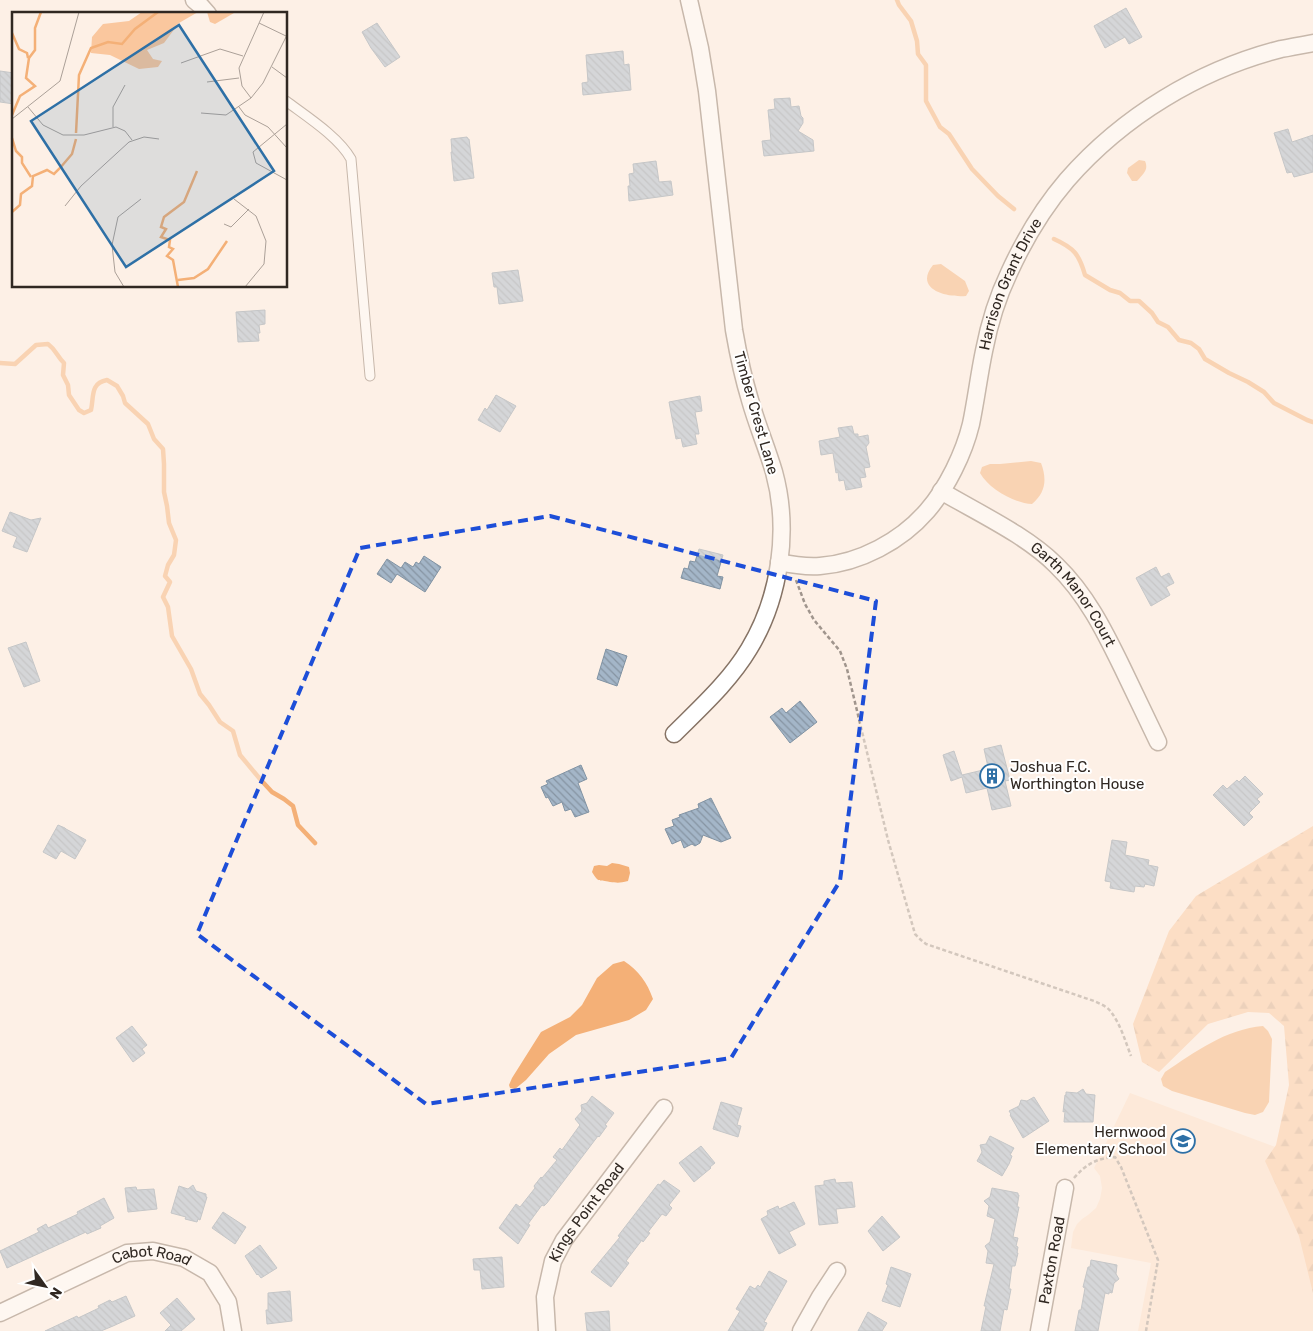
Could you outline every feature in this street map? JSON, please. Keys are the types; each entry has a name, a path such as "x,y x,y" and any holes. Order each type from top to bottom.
{"street":[{"path":"194,0 206,12"},
{"name":"Timber Crest Lane","path":"674,734 729,677 749,650 764,622 785,563 780,503 774,474 748,391 734,330 707,91 689,0"},
{"name":"Harrison Grant Drive","path":"785,563 801,566 821,566 844,562 865,555 888,543 910,528 927,511 942,491 957,462 970,424 984,349 993,316 1008,275 1046,207 1067,180 1097,148 1140,114 1171,93 1206,75 1282,49 1313,43"},
{"name":"Garth Manor Court","path":"942,491 1023,538 1066,575 1101,624 1158,742"},
{"name":"Kings Point Road","path":"547,1331 545,1297 553,1261 564,1240 664,1108"},
{"name":"Paxton Road","path":"1039,1331 1065,1188"},
{"name":"Cabot Road","path":"0,1313 126,1253 153,1251 184,1258 210,1273 228,1302 233,1331"},
{"path":"801,1331 837,1270"}],"lane":[{"path":"288,103 336,140 346,150 351,159 370,376"}],"path":[{"path":"785,563 814,620 840,651 847,669 888,840 916,934 926,944 1104,1005 1116,1019 1132,1056"},
{"path":"1085,1166 1104,1158 1115,1157 1121,1166 1158,1260 1146,1331"}],"highlighted area":[{"path":"550,516 876,601 840,881 731,1058 426,1104 197,934 360,548"}],"shaded area":[{"path":"1139,160 1145,161 1146,169 1137,181 1132,181 1127,173 1128,168"},
{"path":"941,264 965,281 969,291 966,296 942,294 930,286 927,281 928,274 933,265"},
{"path":"1031,461 1041,463 1044,474 1043,490 1032,504 1010,498 996,490 980,473 982,467 990,464"},
{"path":"612,863 629,867 628,881 617,883 600,880 592,872 594,866 607,866"},
{"path":"624,961 638,973 651,993 653,999 646,1010 629,1020 576,1035 549,1054 526,1080 515,1089 510,1088 509,1085 512,1078 541,1032 570,1017 582,1005 597,978 613,964"},
{"name":"Hernwood Elementary School","path":"1313,962 1313,1331 1138,1331 1151,1263 1071,1248 1073,1232 1077,1224 1096,1208 1100,1199 1102,1188 1100,1176 1094,1168 1130,1093 1286,1151"},
{"path":"1263,1026 1272,1039 1269,1102 1263,1112 1255,1115 1245,1113 1172,1091 1163,1086 1161,1079 1165,1072 1199,1049 1236,1032"}],"green space":[{"path":"1313,826 1313,1293 1299,1236 1265,1161 1276,1145 1289,1085 1284,1026 1269,1013 1248,1012 1208,1024 1159,1072 1142,1062 1133,1024 1169,931 1196,896"}],"building":[{"path":"1126,8 1142,37 1129,44 1125,37 1105,48 1094,26"},
{"path":"377,23 400,57 385,67 362,32"},
{"path":"623,51 624,65 629,64 631,90 583,95 582,83 588,82 586,55"},
{"path":"0,71 12,73 12,104 0,102"},
{"path":"790,98 791,107 799,106 803,118 803,123 798,131 813,140 814,151 764,156 762,141 771,140 768,110 775,109 774,99"},
{"path":"1288,129 1292,142 1313,135 1313,172 1294,177 1292,172 1287,173 1274,133"},
{"path":"467,137 469,139 474,178 454,181 451,139"},
{"path":"656,161 659,182 671,181 673,195 629,201 629,174 634,173 633,164"},
{"path":"518,270 523,301 499,304 497,287 494,287 492,273"},
{"path":"265,310 265,324 259,325 259,341 238,342 236,312"},
{"path":"496,395 516,406 500,432 478,420"},
{"path":"700,396 702,411 695,412 699,434 695,434 697,444 683,447 681,438 676,439 669,402"},
{"path":"852,426 854,434 858,434 858,437 868,435 869,443 866,447 870,467 864,468 866,477 860,478 862,487 846,490 844,480 839,481 838,472 836,473 833,453 821,455 819,441 840,437 838,428"},
{"path":"10,512 31,520 41,518 27,552 13,547 17,537 2,531"},
{"path":"699,549 723,555 717,576 723,577 720,589 681,578 684,568 688,569 690,561 695,562"},
{"path":"424,556 441,567 425,592 397,574 391,583 377,574 387,559 401,568 405,562 413,567 416,562 419,564"},
{"path":"1156,567 1161,577 1169,573 1174,583 1166,587 1170,595 1151,606 1136,578"},
{"path":"26,642 40,681 24,687 8,648"},
{"path":"606,649 627,656 617,686 597,679"},
{"path":"800,701 817,722 790,743 770,717 782,708 786,713"},
{"name":"Joshua F.C. Worthington House","path":"1001,745 1010,780 1005,781 1011,806 992,810 987,788 966,793 962,777 951,781 943,755 954,751 962,775 988,767 984,749"},
{"path":"581,765 587,779 578,783 589,812 575,817 571,809 565,811 562,802 553,806 548,797 546,798 541,787 548,784 546,781"},
{"path":"1245,776 1263,794 1257,799 1260,802 1249,813 1253,817 1244,826 1213,795 1223,785 1227,789"},
{"path":"711,798 731,838 721,842 703,835 700,843 695,846 692,844 684,848 681,840 672,844 665,829 674,826 672,820 680,817 679,815 699,808 698,804"},
{"path":"58,825 86,840 75,859 61,851 56,859 43,852"},
{"path":"1112,840 1127,842 1125,855 1149,860 1148,865 1158,867 1154,886 1145,884 1144,887 1135,886 1134,892 1110,888 1111,882 1105,881"},
{"path":"132,1026 147,1045 142,1049 145,1053 133,1062 116,1038"},
{"path":"1083,1089 1086,1094 1095,1095 1093,1122 1064,1122 1065,1111 1063,1112 1066,1092 1077,1093"},
{"path":"592,1096 614,1113 599,1137 528,1224 530,1225 518,1244 499,1228 516,1204 520,1207 541,1177 557,1160 553,1157 560,1148 562,1150 580,1125 575,1119 582,1111 581,1105 587,1103"},
{"path":"1034,1097 1049,1121 1023,1138 1009,1111 1019,1106 1021,1100 1027,1101"},
{"path":"721,1102 742,1108 737,1125 741,1126 738,1137 713,1129"},
{"path":"990,1136 1014,1148 1010,1155 1012,1156 1009,1164 1002,1176 977,1161 982,1152 980,1145 986,1144"},
{"path":"701,1146 715,1163 694,1182 679,1163"},
{"path":"835,1179 836,1183 852,1182 855,1207 836,1209 838,1223 819,1225 815,1186 824,1185 824,1181"},
{"path":"664,1180 680,1191 669,1205 672,1208 666,1216 662,1214 648,1232 650,1233 643,1242 642,1240 626,1261 629,1263 611,1287 591,1272 620,1237 618,1236 658,1184 660,1185"},
{"path":"193,1185 196,1191 206,1194 207,1197 200,1220 198,1219 197,1222 171,1213 179,1186 188,1189"},
{"path":"136,1187 137,1190 154,1189 157,1209 128,1212 125,1188"},
{"path":"992,1188 1018,1193 1019,1195 1017,1207 1019,1207 1013,1237 1018,1238 1016,1246 1018,1247 1018,1253 1015,1266 1012,1266 1009,1289 1011,1289 1007,1310 1004,1309 1000,1331 981,1331 986,1306 984,1306 994,1264 986,1263 988,1251 985,1246 990,1242 995,1219 987,1216 989,1206 984,1201 990,1197"},
{"path":"104,1198 114,1218 100,1226 101,1228 87,1234 86,1232 7,1268 0,1251 39,1232 37,1229 46,1224 48,1228 78,1214 77,1212"},
{"path":"794,1202 805,1224 789,1232 796,1245 779,1254 761,1219 768,1215 767,1211 778,1206 779,1209"},
{"path":"223,1212 246,1227 235,1244 212,1228"},
{"path":"882,1216 900,1237 883,1251 868,1231"},
{"path":"260,1245 277,1268 261,1278 245,1256"},
{"path":"502,1257 504,1287 482,1289 480,1270 474,1270 473,1259"},
{"path":"1091,1260 1117,1265 1116,1274 1119,1279 1114,1283 1112,1293 1105,1293 1098,1331 1075,1331 1085,1288 1083,1287"},
{"path":"891,1267 911,1274 900,1307 882,1301 888,1285 886,1284"},
{"path":"769,1271 787,1281 764,1322 767,1323 763,1331 728,1331 740,1311 736,1309 750,1286 755,1289 758,1285 760,1287"},
{"path":"290,1291 292,1321 267,1324 268,1293"},
{"path":"126,1296 135,1316 113,1326 101,1331 45,1331 99,1308 98,1306 110,1300 112,1302"},
{"path":"177,1298 195,1319 181,1331 165,1331 171,1325 160,1313"},
{"path":"609,1311 610,1331 587,1331 585,1313"},
{"path":"868,1312 887,1323 882,1331 858,1331"}],"waterway":[{"path":"897,0 911,21 917,41 918,54 926,65 926,101 940,127 949,134 972,169 998,196 1014,209"},
{"path":"1054,239 1075,252 1085,275 1110,290 1120,293 1130,301 1139,301 1152,313 1158,322 1168,327 1179,340 1191,343 1199,349 1205,359 1264,392 1274,403 1313,422"},
{"path":"0,363 15,364 36,345 48,344 64,363 63,375 68,385 69,395 79,410 84,413 91,410 95,387 107,380 117,386 125,403 148,424 154,439 163,449 164,492 169,523 176,540 174,555 168,565 165,576 170,582 163,597 168,607 172,636 191,669 200,694 220,722 233,731 240,755 272,792 293,806 298,825 315,843"}],"place":[{"name":"Joshua F.C. Worthington House","path":"992,776"},
{"name":"Hernwood Elementary School","path":"1183,1141"}]}
